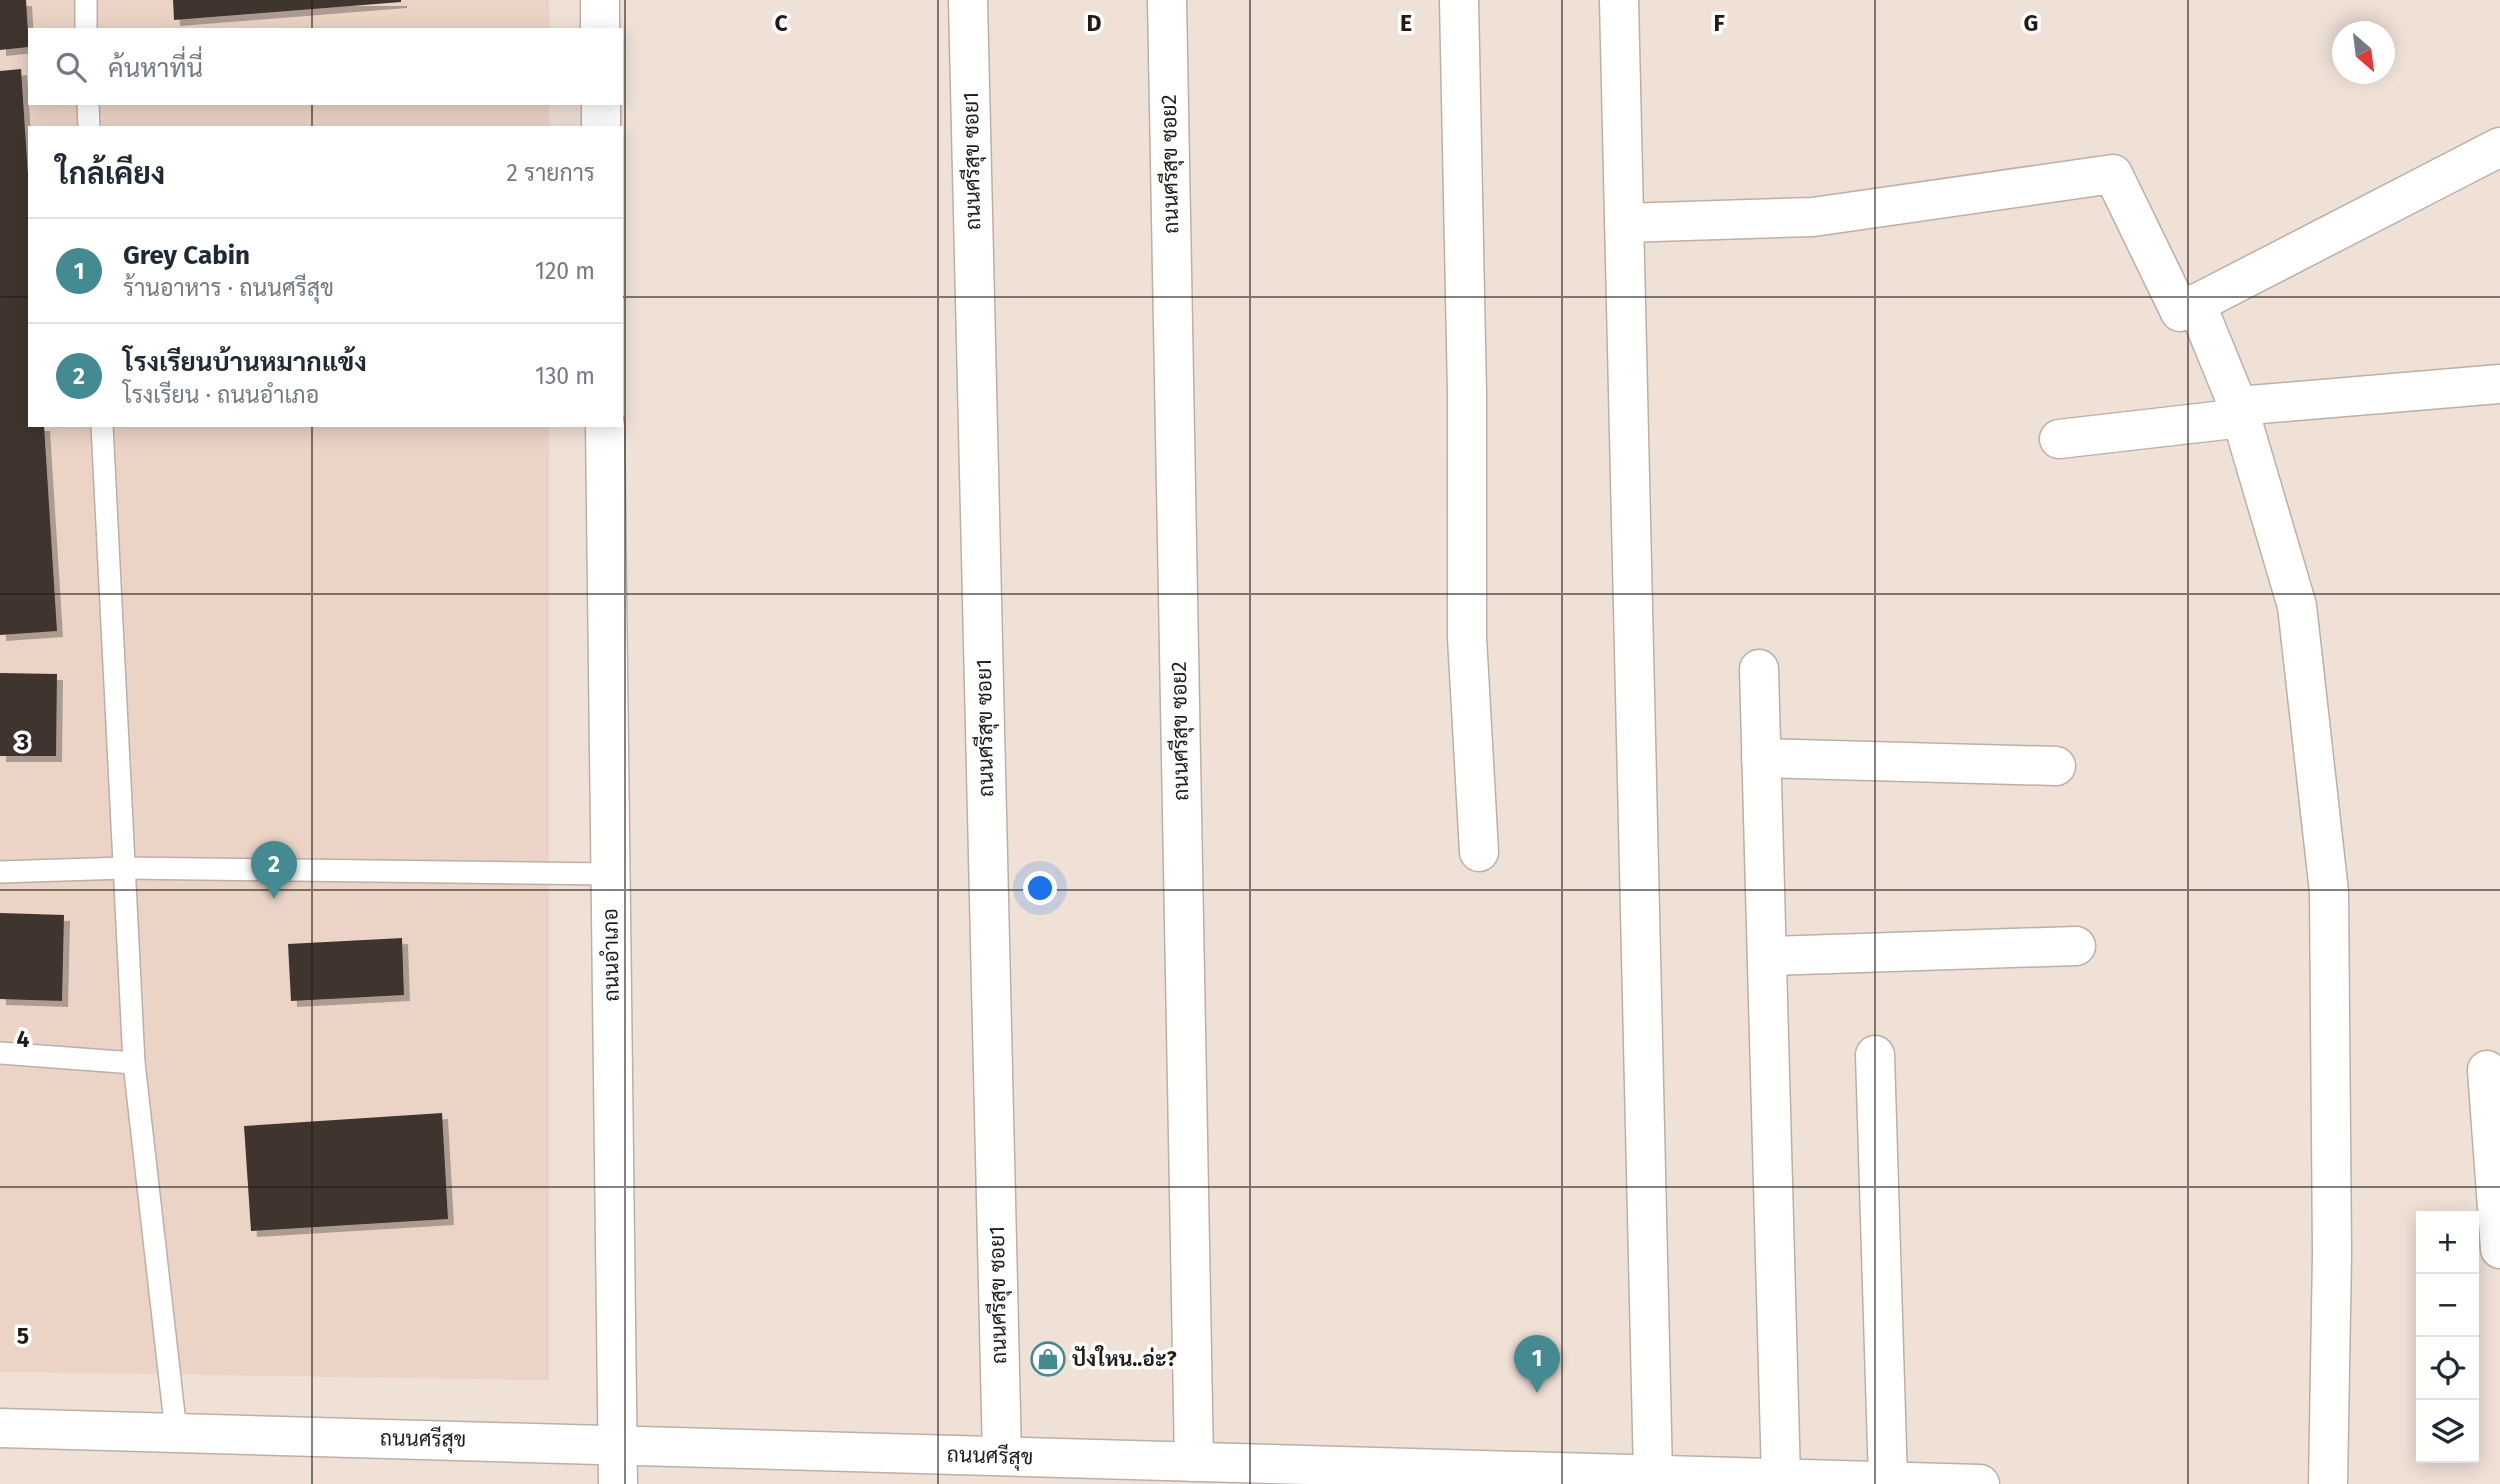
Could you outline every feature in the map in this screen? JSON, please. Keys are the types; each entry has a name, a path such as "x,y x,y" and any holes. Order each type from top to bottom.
{"street":[{"path":"600,0 600,28"},
{"name":"ถนนศรีสุข ซอย1","path":"968,0 1002,1456"},
{"name":"ถนนศรีสุข ซอย2","path":"1167,0 1194,1462"},
{"path":"1459,0 1467,392 1468,637 1479,852"},
{"path":"1619,0 1654,1479"},
{"path":"601,105 601,126"},
{"path":"1624,223 1813,217 2113,174 2180,312 2500,147"},
{"path":"2196,303 2240,412 2297,606 2329,892 2332,1254 2328,1484"},
{"path":"2059,439 2240,412 2500,384"},
{"name":"ถนนอำเภอ","path":"605,427 618,1484"},
{"path":"1759,669 1782,1478"},
{"path":"1761,758 2056,765"},
{"path":"1767,956 2076,946"},
{"path":"1875,1055 1888,1483"},
{"path":"2487,1070 2500,1249"},
{"name":"ถนนศรีสุข","path":"0,1428 1002,1456 1145,1472 1194,1462 1301,1475 1782,1478 1980,1484"}],"lane":[{"path":"86,0 86,28"},
{"path":"88,105 89,126"},
{"path":"102,427 134,1063 176,1432"},
{"path":"0,872 124,868 610,874"},
{"path":"0,1053 134,1063"}],"shaded area":[{"path":"0,0 549,0 549,28 28,28 28,105 549,105 549,126 28,126 28,427 549,427 549,1380 0,1372"}],"building":[{"path":"0,0 26,0 28,47 0,50"},
{"path":"173,0 401,0 401,2 174,20"},
{"path":"21,69 28,175 28,427 44,427 57,631 0,635 0,71"},
{"path":"0,673 57,674 56,756 0,756"},
{"path":"0,913 64,915 62,1001 0,999"},
{"path":"402,938 404,995 291,1001 288,944"},
{"path":"442,1113 448,1219 251,1231 244,1126"}],"place":[{"name":"โรงเรียนบ้านหมากแข้ง","path":"274,899"},
{"name":"ปังใหน..อ่ะ?","path":"1048,1359"},
{"name":"Grey Cabin","path":"1537,1393"}]}
